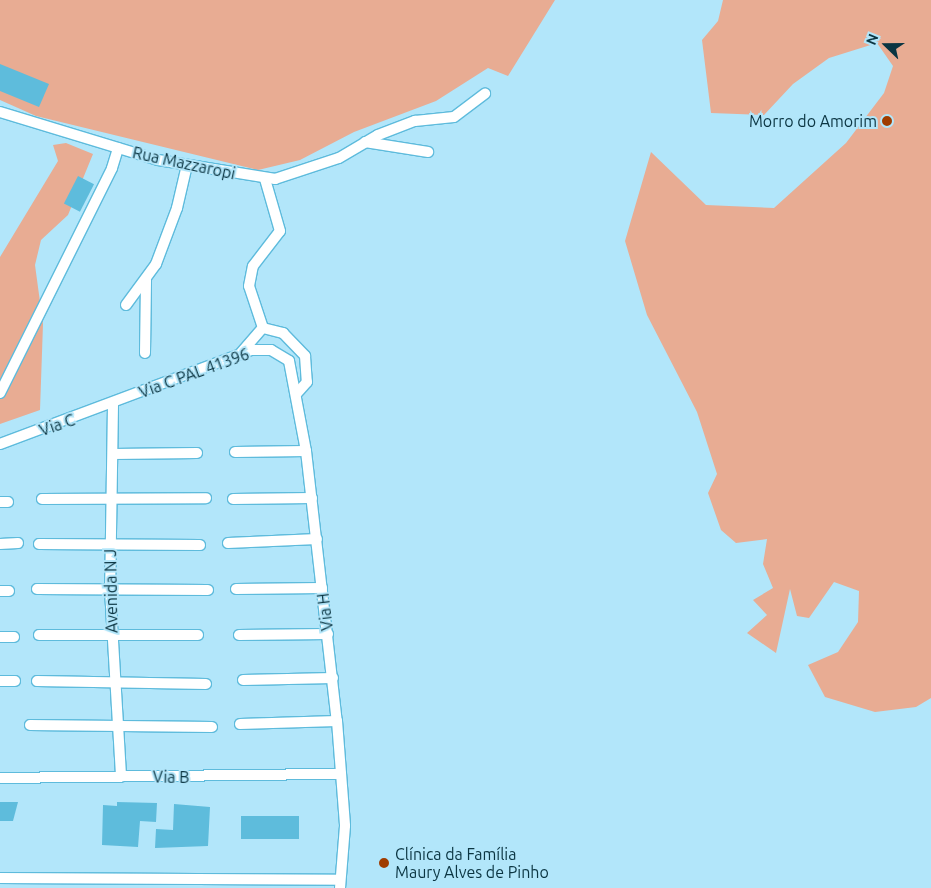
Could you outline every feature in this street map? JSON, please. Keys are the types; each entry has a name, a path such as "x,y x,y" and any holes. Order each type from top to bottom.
{"street":[{"name":"Rua Mazzaropi","path":"0,112 118,148 187,165 265,179 302,174 365,142 415,121 454,117 485,94"},
{"path":"365,142 428,152"},
{"path":"0,393 112,168 118,148"},
{"path":"126,305 146,280 167,237 187,165"},
{"path":"263,328 249,286 251,273 280,226 265,179"},
{"path":"145,353 146,280"},
{"path":"239,355 263,328"},
{"path":"263,328 283,333 305,356 308,382 297,393"},
{"name":"Via C PAL 41396","path":"113,405 239,355 261,349 277,352"},
{"name":"Via H","path":"277,352 289,361 297,393 312,498 337,721 345,826 340,884"},
{"name":"Via C","path":"0,444 113,405"},
{"name":"Avenida N J","path":"113,405 112,498 109,544 115,726 121,777"},
{"path":"235,452 306,451"},
{"path":"113,454 197,454"},
{"path":"42,499 206,498"},
{"path":"233,499 312,498"},
{"path":"228,544 316,539"},
{"path":"0,544 18,543"},
{"path":"39,544 200,546"},
{"path":"236,589 322,588"},
{"path":"37,590 208,590"},
{"path":"239,635 328,634"},
{"path":"39,635 198,635"},
{"path":"0,637 14,637"},
{"path":"243,680 332,678"},
{"path":"0,681 14,681"},
{"path":"37,681 206,684"},
{"path":"240,724 337,721"},
{"path":"30,725 212,727"},
{"name":"Via B","path":"0,778 341,774"},
{"path":"118,877 118,888"},
{"path":"0,878 118,877 340,884"}],"shaded area":[{"path":"0,0 555,0 508,76 488,68 436,101 354,132 300,160 258,170 36,116 0,100"},
{"path":"723,0 931,0 931,698 916,707 875,712 825,697 808,665 838,652 858,622 859,591 834,582 809,618 797,616 790,589 776,653 747,633 767,615 753,600 773,588 763,564 767,539 736,543 721,530 708,493 717,474 697,412 647,315 625,241 651,152 706,205 774,208 846,143 884,93 893,66 877,43 829,58 793,84 764,115 711,113 702,40 718,21"},
{"path":"66,143 93,154 68,215 41,240 35,265 43,324 40,410 0,424 0,257 58,161 53,145"}],"building":[{"path":"0,64 49,84 39,107 0,91"},
{"path":"78,176 94,184 80,212 64,204"},
{"path":"0,802 18,802 13,821 0,821"},
{"path":"117,802 157,803 156,822 140,821 138,847 102,845 103,805 117,806"},
{"path":"174,804 210,807 208,846 155,848 156,829 173,830"},
{"path":"241,816 299,816 299,839 241,839"}],"place":[{"name":"Morro do Amorim","path":"887,121"},
{"name":"Clínica da Família Maury Alves de Pinho","path":"384,863"}]}
